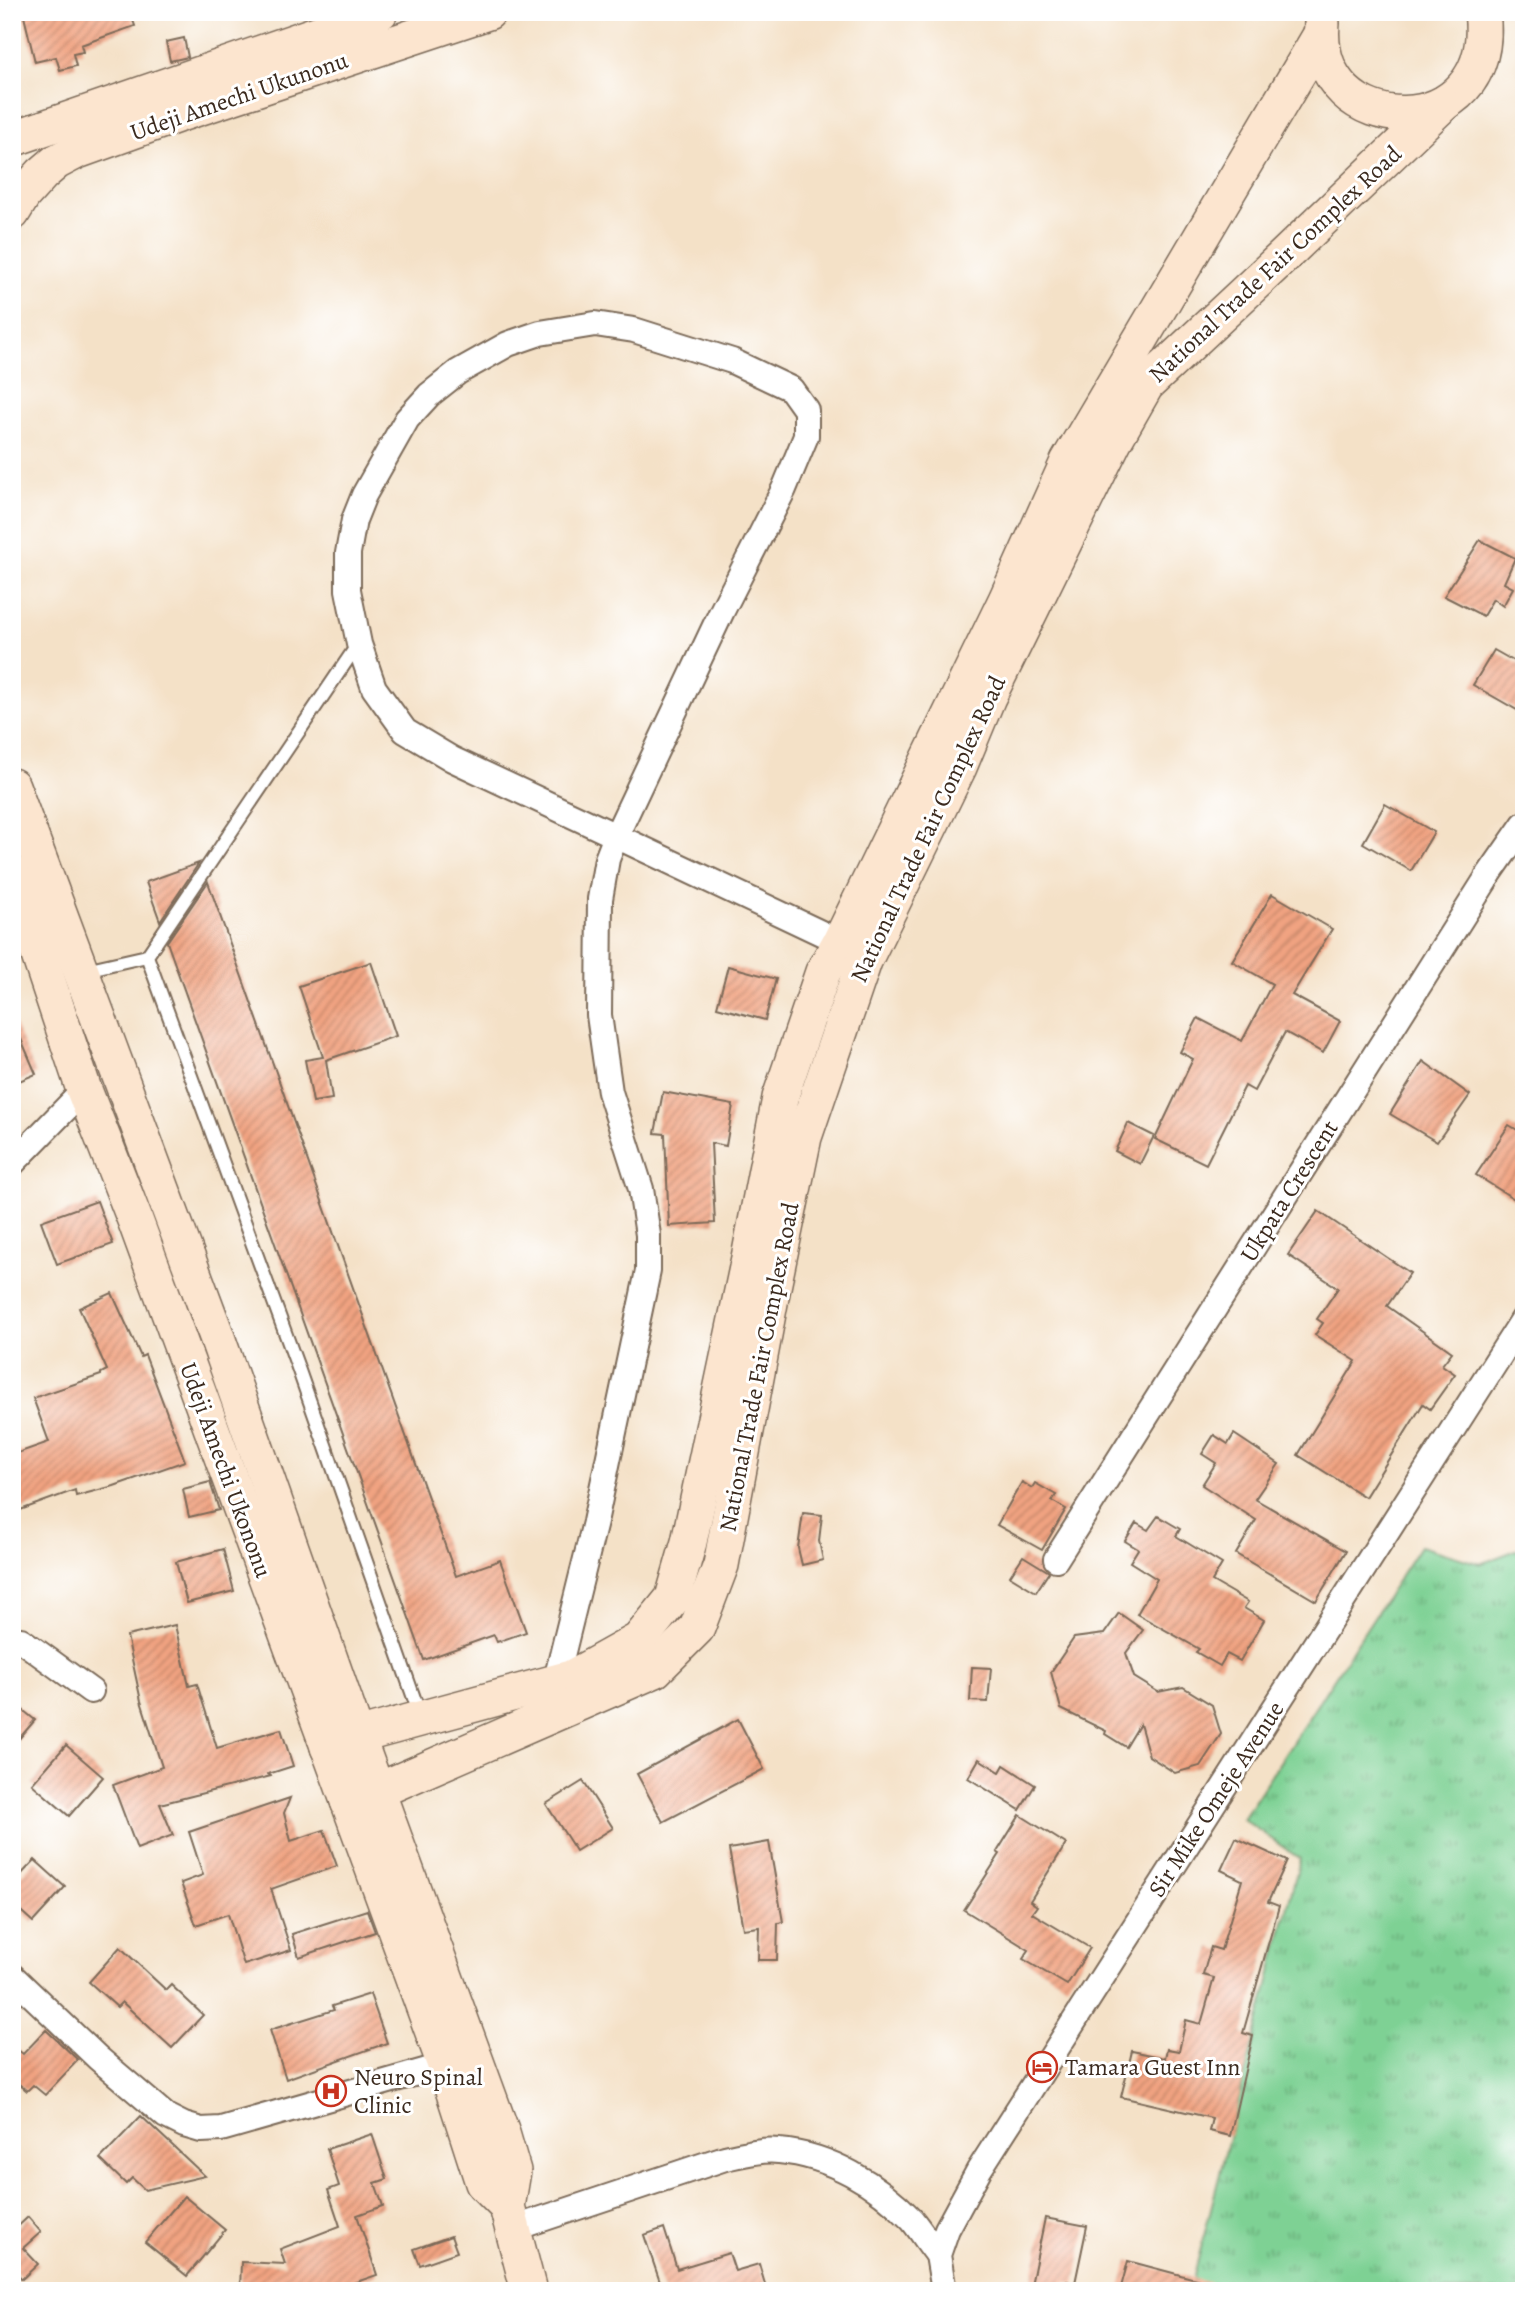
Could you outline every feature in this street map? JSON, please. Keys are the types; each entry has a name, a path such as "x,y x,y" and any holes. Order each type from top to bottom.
{"main road":[{"name":"Udeji Amechi Ukunonu","path":"12,139 380,12"},
{"name":"Udeji Amechi Ukunonu","path":"12,213 23,195 42,174 56,162 77,152 177,115 488,12"},
{"name":"National Trade Fair Complex Road","path":"363,1796 655,1670 697,1628 721,1565 804,1137 864,961 959,767 994,685 1114,441 1146,384 1460,91 1473,74 1482,55 1485,34 1482,12"},
{"name":"National Trade Fair Complex Road","path":"343,1742 571,1678 639,1640 673,1598 689,1542 780,1098 823,972 1006,600 1068,462 1322,24"},
{"path":"1322,24 1324,57 1333,76 1346,92 1363,104 1382,112 1403,114 1424,112 1443,104"},
{"name":"Udeji Amechi Ukononu","path":"12,786 27,885 84,1090 363,1796 483,2183 510,2218"},
{"name":"Udeji Amechi Ukononu","path":"27,885 81,971 217,1337 343,1742"},
{"path":"363,1796 501,2130 513,2171 510,2218 530,2291"}],"street":[{"path":"555,1684 595,1522 648,1271 648,1235 641,1189 610,1092 598,1015 600,899 607,859 616,836 722,611 784,488 806,436 806,410 791,388 732,360 634,330 595,324 540,332 508,344 458,372 429,395 407,419 364,495 354,520 348,553 348,590 359,644 374,688 405,731 452,759 616,836 840,942"},
{"name":"Ukpata Crescent","path":"1056,1559 1490,873 1524,824"},
{"path":"12,1164 84,1090"},
{"name":"Sir Mike Omeje Avenue","path":"938,2255 947,2229 979,2170 1524,1318"},
{"path":"12,1640 21,1640 91,1691"},
{"path":"12,1976 98,2058 166,2116 201,2130 221,2129 445,2065"},
{"path":"510,2218 726,2158 779,2151 820,2160 858,2178 883,2194 912,2221 938,2255 944,2291"}],"lane":[{"path":"81,971 147,956 359,644"},
{"path":"147,956 297,1365 422,1719"}],"green space":[{"path":"1420,1546 1480,1564 1524,1547 1524,2291 1190,2291 1300,1859 1243,1819"}],"building":[{"path":"23,12 130,12 135,26 81,45 83,52 73,54 76,66 60,70 56,57 35,62"},
{"path":"184,38 188,57 170,61 166,42"},
{"path":"1480,540 1515,558 1504,583 1513,588 1503,606 1493,599 1483,616 1444,596"},
{"path":"1494,650 1524,667 1524,714 1473,685"},
{"path":"1385,804 1434,832 1411,871 1363,843"},
{"path":"199,863 160,921 146,882"},
{"path":"208,882 456,1576 500,1560 526,1632 497,1642 494,1635 424,1660 167,942"},
{"path":"1272,894 1332,929 1292,995 1340,1021 1323,1053 1285,1032 1254,1091 1245,1086 1206,1164 1155,1139 1193,1059 1180,1052 1198,1018 1242,1041 1272,984 1232,961"},
{"path":"371,962 396,1036 326,1060 332,1099 313,1102 305,1060 323,1057 299,986"},
{"path":"728,966 776,979 765,1020 717,1007"},
{"path":"12,1018 36,1074 12,1084"},
{"path":"1423,1061 1470,1095 1437,1142 1390,1114"},
{"path":"663,1092 733,1105 726,1146 711,1143 715,1223 669,1226 665,1134 655,1133"},
{"path":"1128,1123 1154,1136 1140,1164 1115,1151"},
{"path":"1509,1125 1524,1134 1524,1205 1476,1175"},
{"path":"97,1201 113,1244 57,1264 41,1221"},
{"path":"1318,1211 1410,1273 1387,1306 1452,1352 1442,1365 1455,1374 1430,1409 1423,1404 1365,1497 1298,1455 1356,1361 1315,1335 1323,1323 1317,1319 1338,1288 1288,1255"},
{"path":"112,1293 141,1357 145,1355 185,1461 76,1496 75,1490 12,1513 12,1455 49,1442 33,1398 101,1375 107,1370 79,1308"},
{"path":"1234,1434 1279,1464 1255,1499 1346,1551 1316,1601 1236,1554 1256,1520 1202,1485 1216,1463 1202,1454 1214,1435 1228,1444"},
{"path":"210,1482 219,1510 189,1517 183,1489"},
{"path":"1022,1482 1032,1488 1035,1483 1056,1495 1052,1501 1066,1509 1042,1550 997,1525"},
{"path":"803,1513 822,1515 819,1541 823,1560 802,1565 798,1548"},
{"path":"1158,1516 1180,1529 1176,1536 1222,1564 1212,1581 1248,1602 1244,1608 1264,1620 1240,1661 1227,1654 1220,1666 1196,1652 1199,1649 1137,1614 1157,1579 1130,1562 1138,1549 1125,1541 1136,1523 1148,1530"},
{"path":"223,1549 234,1591 187,1603 176,1562"},
{"path":"1023,1556 1049,1572 1036,1592 1010,1576"},
{"path":"1119,1613 1143,1630 1126,1653 1134,1677 1158,1692 1183,1687 1212,1705 1221,1734 1200,1766 1175,1773 1149,1756 1140,1724 1126,1747 1105,1734 1106,1731 1061,1709 1051,1672 1074,1638 1104,1634"},
{"path":"175,1625 189,1686 197,1684 217,1748 281,1729 293,1766 268,1774 271,1776 160,1804 173,1835 137,1849 113,1785 162,1767 141,1701 127,1636"},
{"path":"972,1667 991,1668 988,1702 970,1701"},
{"path":"12,1701 35,1720 12,1747"},
{"path":"738,1719 764,1769 663,1822 637,1774"},
{"path":"66,1745 103,1777 69,1816 32,1784"},
{"path":"979,1759 1000,1772 1004,1765 1035,1785 1020,1810 968,1778"},
{"path":"583,1781 613,1828 576,1851 546,1804"},
{"path":"290,1798 284,1813 291,1841 324,1830 337,1866 271,1889 291,1950 244,1965 228,1914 196,1925 181,1883 203,1875 189,1832"},
{"path":"1020,1815 1066,1844 1030,1901 1037,1906 1032,1913 1090,1948 1067,1985 1023,1959 1029,1950 964,1910 1000,1854 997,1852"},
{"path":"1236,1838 1287,1861 1268,1902 1279,1906 1243,2033 1253,2036 1230,2136 1209,2131 1212,2118 1121,2097 1132,2051 1165,2058 1167,2049 1179,2051 1186,2020 1201,2024 1214,1978 1203,1975 1211,1947 1221,1950 1242,1880 1221,1870"},
{"path":"769,1842 783,1922 778,1923 777,1960 758,1960 759,1927 743,1929 729,1849"},
{"path":"35,1860 65,1887 33,1922 12,1903 12,1884"},
{"path":"367,1910 375,1932 299,1957 292,1934"},
{"path":"120,1947 166,1990 171,1985 203,2015 172,2048 122,2002 117,2007 89,1982"},
{"path":"370,1994 387,2043 286,2079 270,2030 334,2010 332,2006"},
{"path":"46,2030 78,2060 45,2095 33,2085 27,2091 12,2078 12,2045 23,2054"},
{"path":"141,2116 205,2176 145,2190 132,2178 126,2184 100,2159"},
{"path":"372,2134 387,2179 375,2183 383,2206 357,2215 377,2275 342,2287 343,2291 240,2291 241,2262 285,2264 280,2249 340,2226 328,2190 339,2186 327,2149"},
{"path":"184,2196 225,2230 187,2276 145,2242"},
{"path":"28,2217 41,2232 23,2248 38,2264 22,2279 12,2268 12,2232"},
{"path":"1045,2218 1087,2226 1075,2283 1065,2281 1063,2291 1031,2285"},
{"path":"664,2228 677,2269 729,2253 735,2271 759,2264 767,2291 663,2291 644,2235"},
{"path":"451,2236 457,2252 420,2265 414,2249"},
{"path":"1128,2261 1218,2285 1217,2291 1120,2291"}],"place":[{"name":"Tamara Guest Inn","path":"1042,2067"},
{"name":"Neuro Spinal Clinic","path":"331,2091"}]}
